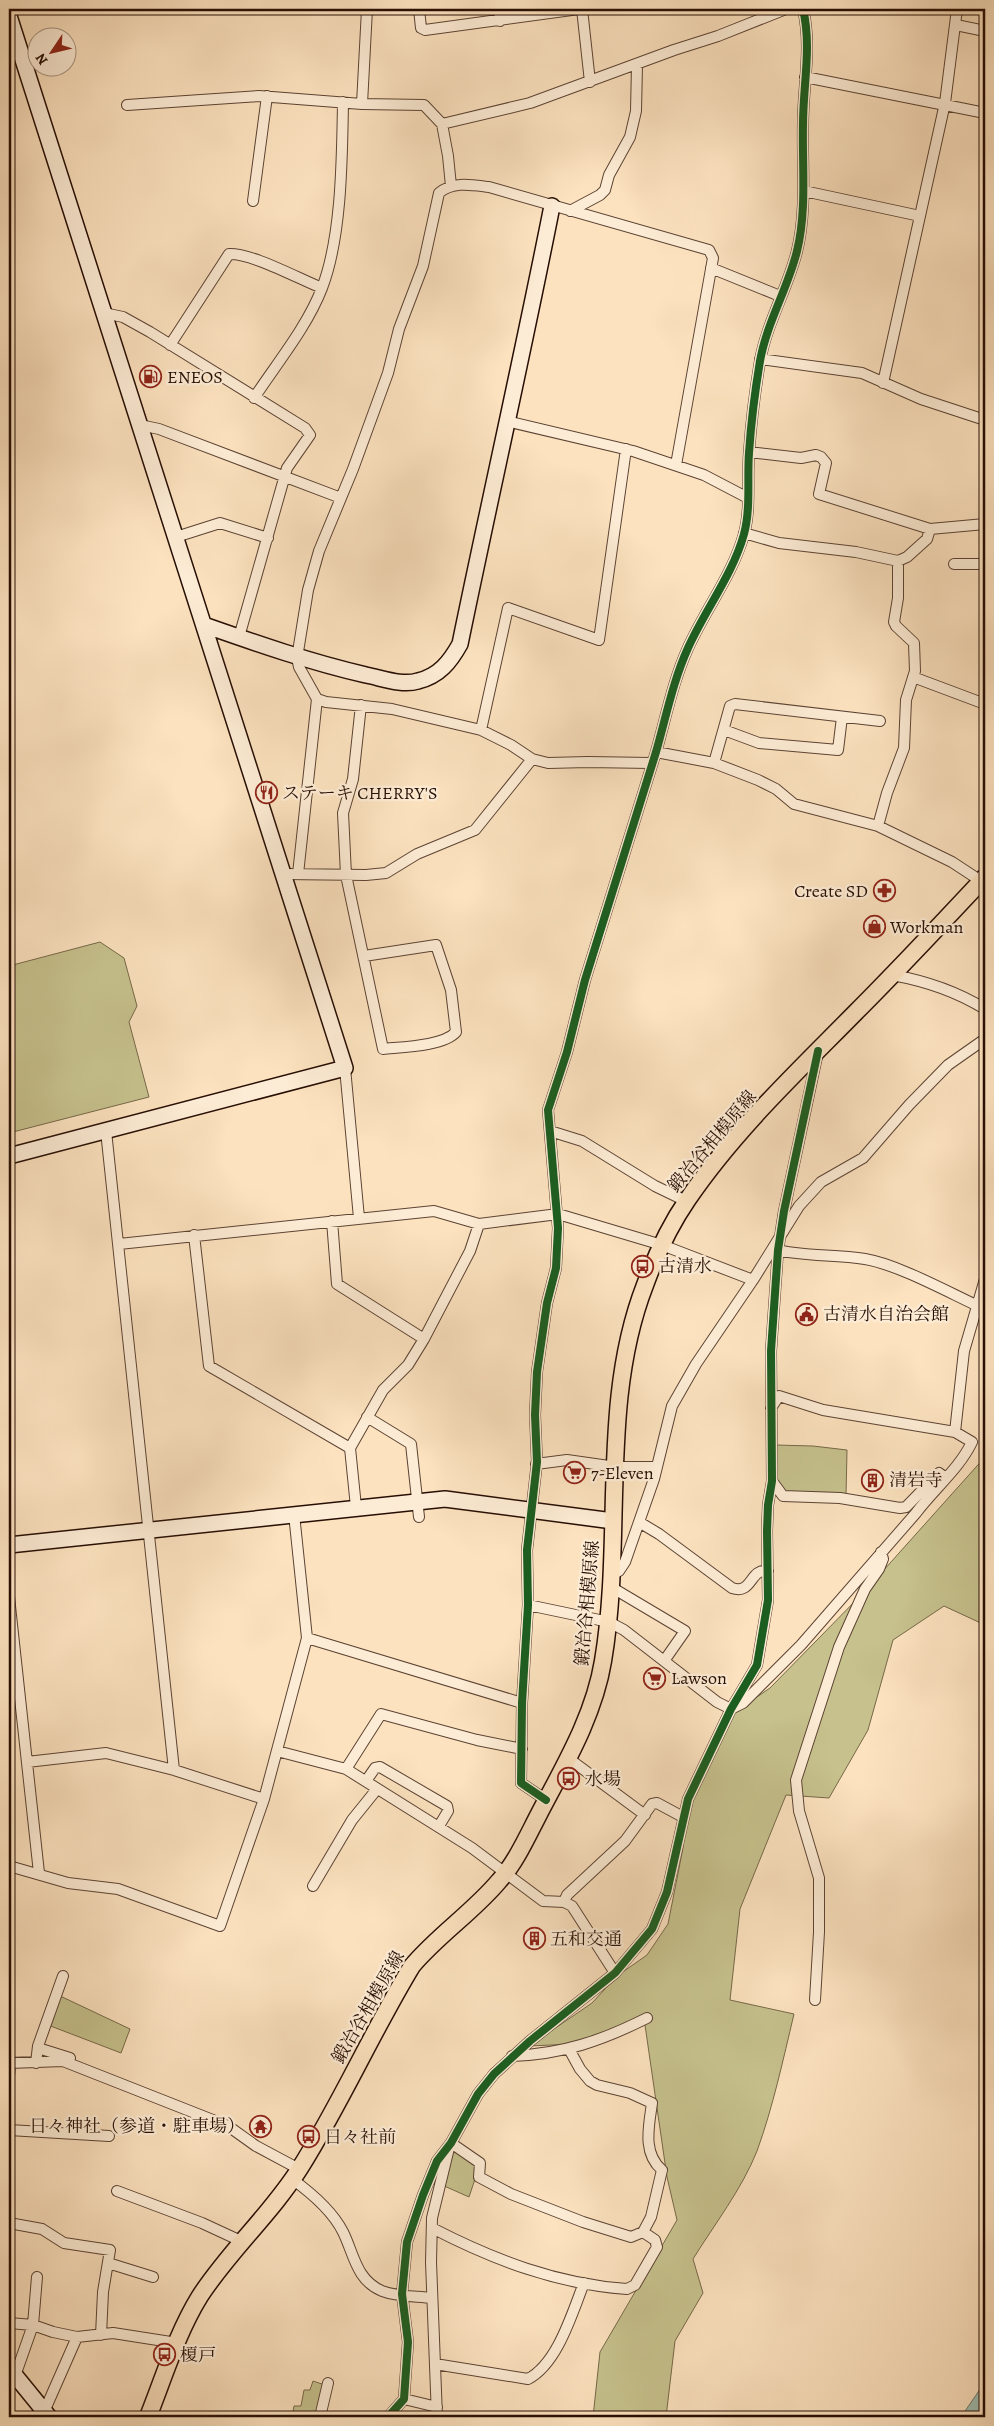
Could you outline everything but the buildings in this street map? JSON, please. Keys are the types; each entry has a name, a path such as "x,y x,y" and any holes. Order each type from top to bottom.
{"main road":[{"name":"鍛冶谷相模原線","path":"148,2417 178,2343 200,2298 296,2174 412,1966 427,1949 472,1909 505,1873 546,1800 585,1722 597,1691 609,1622 618,1414 629,1338 641,1296 662,1245 686,1201 718,1159 818,1051 984,881"}],"street":[{"path":"362,104 367,9"},
{"path":"419,9 421,28 425,30 580,9 590,82"},
{"path":"499,9 500,21"},
{"path":"442,124 530,103 674,50 741,28 786,9"},
{"path":"546,1800 521,1783 522,1703 528,1606 527,1550 536,1464 535,1415 537,1372 547,1302 557,1256 558,1214 548,1110 567,1052 585,980 632,836 651,763 656,752 674,687 688,648 729,570 744,533 748,498 749,452 760,359 780,296 797,252 804,191 803,124 808,41 803,9"},
{"path":"884,383 945,103 957,9"},
{"path":"9,16 204,625 291,874 345,1068 360,1218"},
{"path":"956,25 985,31"},
{"path":"570,212 600,195 605,190 609,175 630,137 636,111 637,65"},
{"path":"806,77 985,112"},
{"path":"128,105 267,96 362,104 424,105 442,124 451,186"},
{"path":"252,201 267,96"},
{"path":"254,398 307,317 322,288 336,223 342,156 343,102"},
{"path":"291,874 317,699 299,667 297,658 308,590 320,551 388,373 399,329 423,266 439,193 451,186 467,184 489,187 570,212 709,250 713,258 676,465"},
{"path":"804,191 920,216"},
{"path":"204,625 297,658 396,682 417,682 442,670 452,659 460,644 552,206"},
{"path":"170,345 229,254 237,254 257,260 322,288"},
{"path":"711,268 780,296"},
{"path":"104,313 124,317 304,428 310,435 287,468 239,637"},
{"path":"760,359 862,374 921,399 985,420"},
{"path":"506,421 626,449 704,475 748,498"},
{"path":"140,424 159,429 341,498"},
{"path":"482,730 508,608 600,640 626,449"},
{"path":"749,452 801,458 816,455 821,457 826,463 819,494 930,528 985,524"},
{"path":"176,537 220,523 268,538"},
{"path":"744,533 779,543 856,552 898,561 907,557 927,538 930,528"},
{"path":"878,826 886,793 904,748 906,700 913,677 915,656 914,643 894,622 898,598 898,561"},
{"path":"954,564 985,564"},
{"path":"913,677 985,704"},
{"path":"317,699 326,702 392,709 482,730 511,745 532,759 548,763 651,763"},
{"path":"714,763 730,706 735,704 880,722"},
{"path":"361,705 354,779 343,813 346,875 383,1049 426,1044 451,1037 456,1032 451,990 436,945 364,956"},
{"path":"724,730 759,743 838,750 842,717"},
{"path":"656,752 714,763 776,789 794,804 878,826 952,862 984,881"},
{"path":"291,874 346,875 386,873 417,854 474,830 532,759"},
{"path":"892,975 925,982 956,993 985,1009"},
{"path":"781,1234 812,1189 834,1174 859,1162 948,1065 985,1039"},
{"path":"664,1661 685,1631 611,1581 625,1562 657,1468 667,1420 678,1394 775,1249 781,1234 818,1051"},
{"path":"9,1156 345,1068"},
{"path":"106,1131 174,1770"},
{"path":"550,1131 582,1141 655,1186 686,1201"},
{"path":"119,1244 434,1211 479,1224 558,1214 662,1245 753,1280"},
{"path":"332,1222 338,1284 424,1339"},
{"path":"356,1507 350,1448 383,1390 408,1365 424,1339 470,1251 479,1224"},
{"path":"194,1235 209,1366 350,1448"},
{"path":"775,1249 803,1255 872,1261 976,1305"},
{"path":"388,2417 404,2399 408,2342 402,2294 407,2242 414,2218 437,2161 450,2143 478,2094 512,2056 615,1973 640,1946 652,1929 667,1892 682,1817 688,1798 732,1709 757,1665 768,1600 768,1505 772,1481 770,1410 775,1249"},
{"path":"955,1432 964,1351 985,1279"},
{"path":"732,1709 743,1703 801,1645 954,1470 972,1442 955,1432 823,1410 779,1396 770,1410"},
{"path":"367,1416 411,1444 419,1517"},
{"path":"536,1464 567,1460 616,1467 657,1468"},
{"path":"772,1481 783,1496 840,1498 900,1508 906,1507 939,1472 946,1478"},
{"path":"9,1545 417,1500 445,1499 614,1521"},
{"path":"9,1866 39,1873 68,1883 118,1889 220,1926 264,1799 307,1638 294,1514"},
{"path":"639,1522 659,1534 732,1588 745,1589 756,1574 763,1570 768,1571"},
{"path":"815,2000 819,1932 819,1878 799,1811 796,1780 839,1647 865,1590 879,1569 883,1559 881,1552"},
{"path":"9,1597 39,1873"},
{"path":"528,1606 609,1622 624,1630 717,1702 732,1709"},
{"path":"307,1638 522,1703"},
{"path":"346,1769 381,1714 485,1742 522,1749"},
{"path":"277,1751 346,1769 472,1848 543,1902 564,1902 572,1906 615,1973"},
{"path":"27,1762 106,1753 174,1770 264,1799"},
{"path":"568,1758 645,1815"},
{"path":"366,1782 375,1768 380,1767 448,1806 448,1811 439,1826"},
{"path":"313,1886 352,1820 377,1789"},
{"path":"564,1902 567,1895 625,1841 652,1804 657,1804 682,1817"},
{"path":"36,2063 38,2048 63,1976"},
{"path":"512,2056 534,2055 569,2049 607,2038 647,2018"},
{"path":"38,2048 56,2057 101,2072 188,2107 228,2126 244,2136 296,2174 343,2232 352,2259 364,2278 382,2291 432,2298"},
{"path":"450,2143 480,2163 479,2177 511,2194 602,2229 631,2236 643,2232 651,2217 662,2170 650,2155 648,2138 652,2103 630,2093 590,2081 580,2069 569,2049"},
{"path":"9,2076 9,2063 36,2063 56,2057"},
{"path":"9,2130 108,2136"},
{"path":"404,2399 437,2412 432,2298 432,2227 434,2207 450,2143"},
{"path":"117,2191 202,2223 243,2242"},
{"path":"414,2218 479,2252 521,2268 584,2283 627,2289 635,2286 657,2248 655,2240 643,2232"},
{"path":"9,2223 42,2229 64,2243 110,2250 103,2292 101,2334"},
{"path":"108,2263 146,2277"},
{"path":"36,2277 33,2324 11,2377 46,2415 77,2336"},
{"path":"435,2364 528,2379 536,2375 561,2342 584,2283"},
{"path":"9,2323 33,2324 53,2332 77,2336 113,2333 178,2343"},
{"path":"320,2417 328,2384"}],"shaded area":[{"path":"100,942 124,958 137,1006 129,1022 149,1097 9,1133 9,966"},
{"path":"776,1445 813,1446 847,1450 846,1496 787,1493 782,1489 776,1478"},
{"path":"985,1457 985,1625 944,1606 893,1640 868,1730 829,1798 786,1795 740,1909 730,2000 794,2014 773,2100 757,2151 736,2193 693,2259 703,2293 675,2341 666,2417 593,2417 600,2352 677,2220 667,2177 645,2025 596,2043 529,2046 592,2003 617,1976 647,1955 668,1924 683,1848 685,1815 735,1712 770,1688 865,1591"},
{"path":"58,1995 130,2029 121,2053 48,2025"},
{"path":"457,2151 476,2163 475,2179 469,2197 442,2185 453,2153"},
{"path":"313,2381 325,2385 319,2417 292,2417 294,2406 301,2406 304,2390 310,2390"},
{"path":"985,2382 985,2417 961,2417"}],"cycle path":[{"path":"546,1800 521,1783 522,1703 528,1605 527,1550 537,1462 535,1415 537,1372 547,1303 556,1268 558,1228 548,1110 567,1052 585,980 656,752 678,673 695,634 726,578 744,534 748,504 748,463 751,430 760,361 767,333 793,265 802,220 803,109 807,52 806,23 803,9"},
{"path":"388,2417 404,2399 408,2342 402,2294 407,2242 437,2161 451,2143 478,2094 494,2074 530,2041 615,1973 652,1929 667,1892 688,1799 731,1709 757,1665 768,1600 767,1531 768,1505 772,1481 771,1351 778,1250 784,1211 818,1051"}],"place":[{"name":"ENEOS","path":"151,377"},
{"name":"ステーキ CHERRY'S","path":"266,793"},
{"name":"Create SD","path":"884,891"},
{"name":"Workman","path":"874,927"},
{"name":"古清水","path":"642,1266"},
{"name":"古清水自治会館","path":"807,1314"},
{"name":"7-Eleven","path":"575,1473"},
{"name":"清岩寺","path":"873,1480"},
{"name":"Lawson","path":"655,1678"},
{"name":"水場","path":"569,1779"},
{"name":"五和交通","path":"534,1939"},
{"name":"日々神社（参道・駐車場）","path":"261,2126"},
{"name":"日々社前","path":"308,2137"},
{"name":"榎戸","path":"164,2355"}]}
